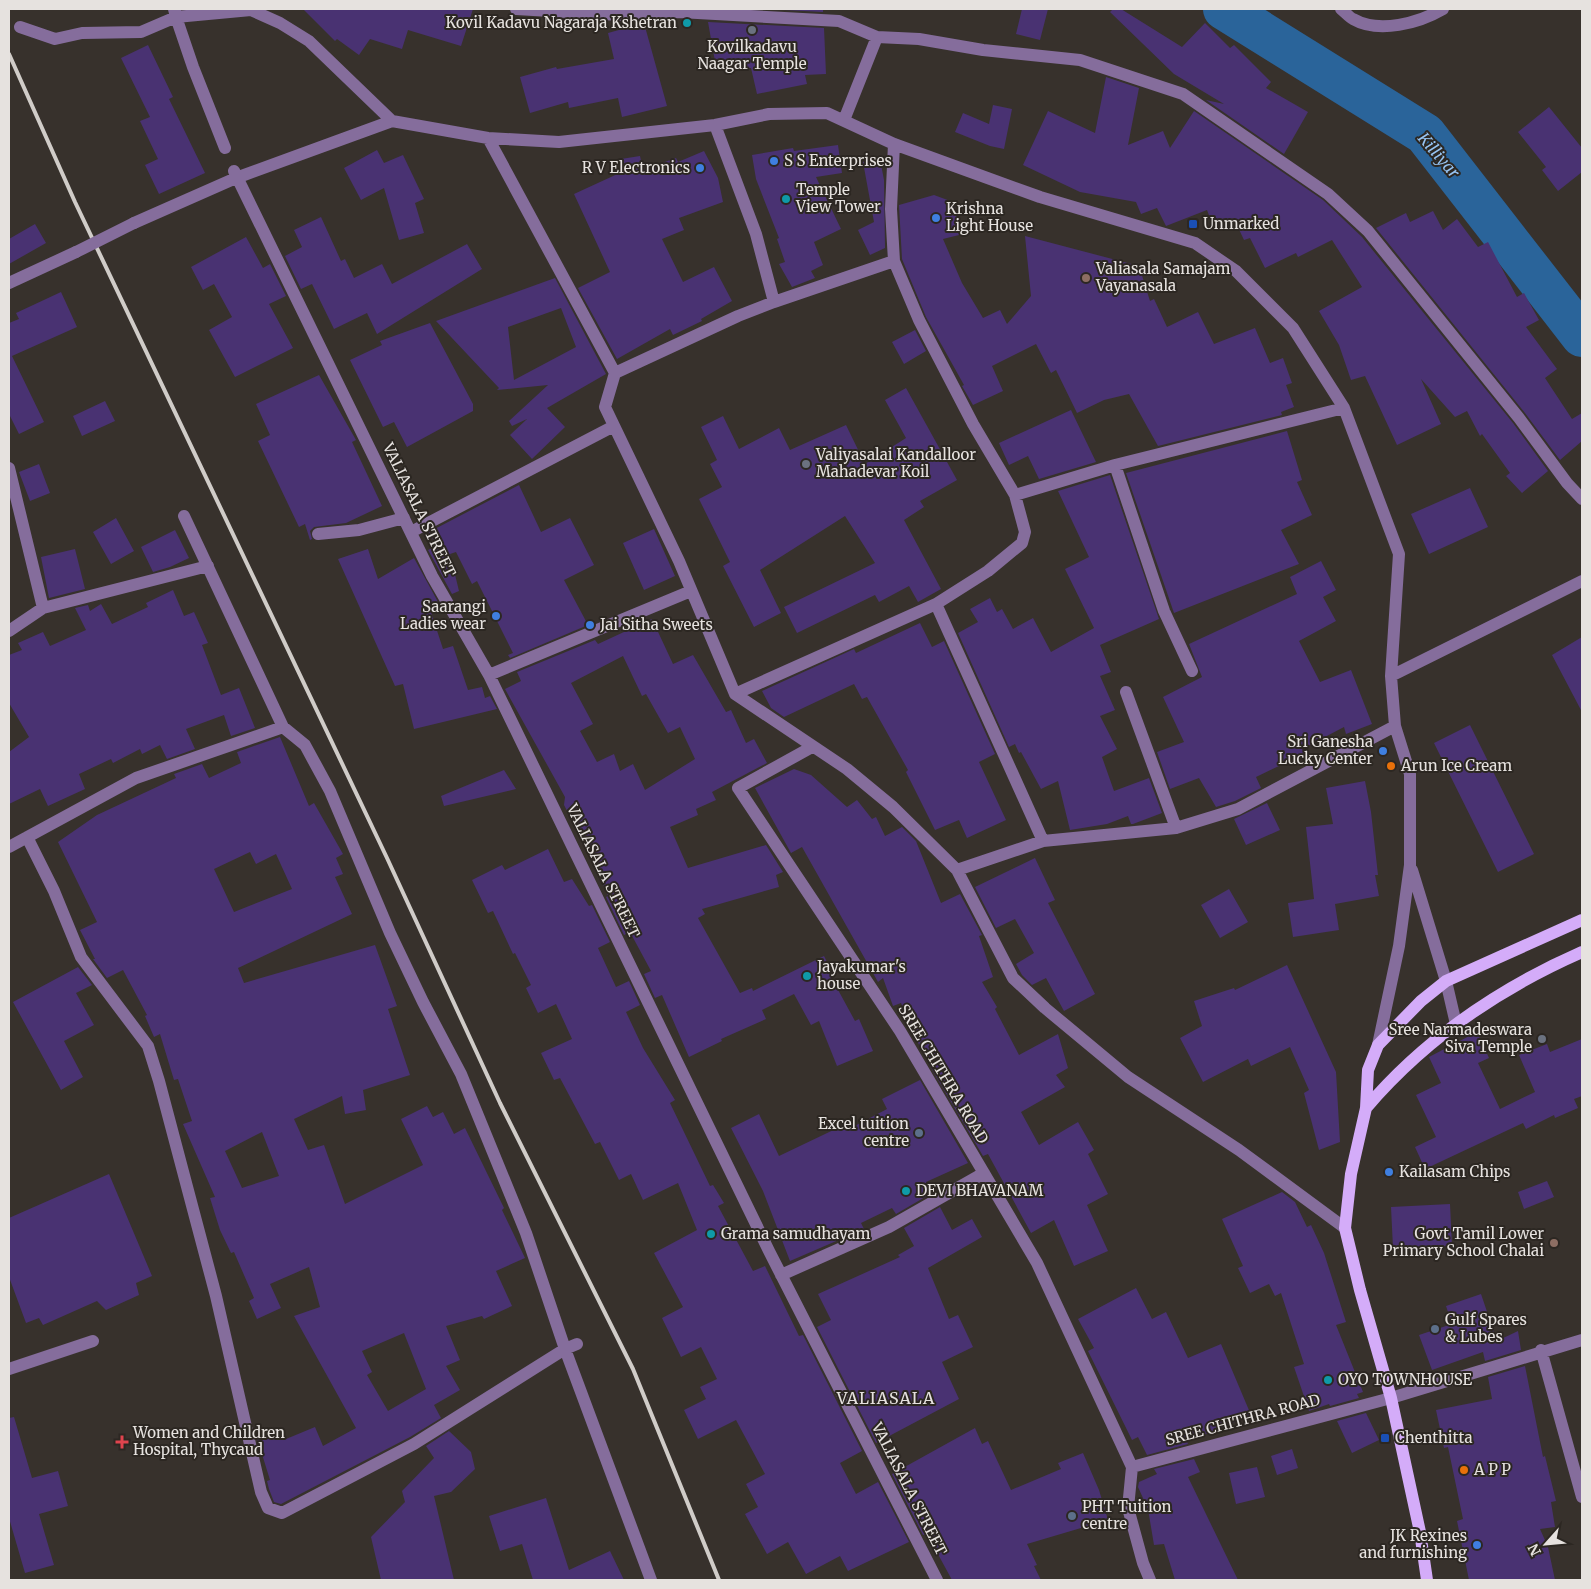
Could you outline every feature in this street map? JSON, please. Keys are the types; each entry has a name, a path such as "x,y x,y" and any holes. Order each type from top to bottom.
{"main road":[{"path":"1427,1580 1420,1532 1391,1398 1360,1290 1345,1228 1351,1174 1366,1108 1368,1070 1378,1045 1421,1001 1446,982 1582,920"},
{"path":"1366,1108 1391,1079 1456,1024 1542,970 1582,952"}],"street":[{"path":"516,9 619,15 680,12 839,21 877,37 919,39 983,50 1080,60 1183,94 1328,194 1368,232 1519,418 1567,483 1582,499"},
{"path":"1341,9 1353,20 1387,28 1427,18 1443,9"},
{"path":"20,27 55,39 82,33 141,32 175,13 250,10 280,23 309,41 392,121"},
{"path":"175,13 193,67 225,148"},
{"path":"844,120 877,37"},
{"path":"9,283 235,174 392,121 488,138 559,142 715,125 769,114 827,113 894,144 1040,197 1195,243 1236,271 1293,328 1344,408 1399,554 1391,676 1395,726 1410,774 1410,865 1399,946 1378,1045"},
{"path":"715,125 756,234 774,302"},
{"path":"488,138 614,373 605,407 691,591 735,694 846,769 893,807 956,870 1013,978 1045,1008 1128,1077 1239,1150 1345,1228"},
{"path":"735,694 936,604 988,570 1022,543 1025,532 1014,495 972,424 919,320 894,261 891,209 894,144"},
{"name":"VALIASALA STREET","path":"235,174 432,576 489,675 781,1275 937,1580"},
{"path":"614,373 738,316 894,261"},
{"path":"1014,495 1115,464 1344,408"},
{"path":"411,532 614,426"},
{"path":"1115,464 1164,611 1192,671"},
{"path":"9,468 43,608"},
{"path":"184,516 283,727 305,745 330,791 390,933 423,1002 461,1074 526,1233 565,1349 651,1580"},
{"path":"318,534 359,530 404,518"},
{"path":"9,631 43,608 208,566"},
{"path":"1391,676 1582,581"},
{"path":"489,675 691,591"},
{"path":"936,604 1043,841"},
{"path":"1126,692 1176,828"},
{"path":"956,870 1043,841 1176,828 1238,809 1395,726"},
{"path":"9,847 136,778 283,727"},
{"name":"SREE CHITHRA ROAD","path":"812,747 738,788 900,1031 1037,1263 1132,1467 1391,1398 1541,1350 1582,1340"},
{"path":"27,837 54,891 82,957 148,1046 216,1296 261,1492 268,1508 282,1513 414,1444 565,1349 577,1344"},
{"path":"1410,865 1446,982 1456,1024"},
{"path":"781,1275 889,1227 984,1173"},
{"path":"9,1369 93,1341"},
{"path":"1541,1350 1582,1497"},
{"path":"1132,1467 1128,1508 1143,1563 1150,1580"}],"building":[{"path":"303,9 473,9 461,46 408,30 402,49 370,39 359,55 337,39 335,41"},
{"path":"766,9 823,9 823,12"},
{"path":"1022,9 1048,9 1040,40 1016,34"},
{"path":"1113,9 1121,9 1182,47 1205,23 1230,48 1234,45 1271,82 1266,88 1308,112 1284,154 1206,100 1224,104 1174,74 1110,12"},
{"path":"708,22 824,28 826,74 805,75 807,84 757,94 751,68 743,68 743,62 716,67"},
{"path":"644,23 667,106 622,117 618,98 569,108 568,102 530,113 520,77 556,67 557,69 614,59 608,33"},
{"path":"148,45 173,97 169,99 205,173 159,194 145,165 158,159 140,121 150,117 121,58"},
{"path":"1106,77 1139,88 1128,145 1163,131 1170,148 1194,111 1323,200 1362,237 1513,423 1548,471 1522,493 1506,476 1510,473 1482,434 1480,436 1467,411 1455,417 1421,379 1441,424 1397,445 1365,376 1351,380 1339,345 1319,311 1362,287 1332,240 1298,257 1296,253 1265,268 1250,238 1244,240 1236,223 1215,231 1207,210 1166,226 1157,208 1141,214 1136,202 1080,192 1023,165 1048,111 1095,133"},
{"path":"993,105 1012,109 1004,149 990,146 955,132 963,113 989,124"},
{"path":"1549,107 1582,148 1582,172 1558,191 1542,170 1546,167 1518,132"},
{"path":"838,145 842,173 816,177 841,229 814,242 823,265 811,271 815,278 792,287 779,264 785,262 777,239 779,238 756,179 752,155 793,148 794,151"},
{"path":"377,150 384,163 403,155 424,199 415,203 424,233 399,240 384,188 361,200 344,168"},
{"path":"704,151 718,178 723,202 679,218 684,230 662,239 683,282 714,267 732,301 701,319 702,321 673,335 670,329 617,359 578,288 610,272 574,194 624,171 621,159 640,156 643,170 676,158 678,162"},
{"path":"880,159 884,180 885,248 870,255 858,230 874,222 863,162"},
{"path":"934,195 953,202 963,234 943,239 962,283 983,318 1000,310 1007,324 1031,296 1025,236 1139,266 1150,301 1154,299 1167,327 1198,312 1214,344 1255,328 1270,363 1283,358 1292,383 1286,385 1294,407 1281,412 1282,415 1158,446 1129,394 1104,400 1077,413 1056,370 1051,373 1036,344 992,366 1003,391 973,405 926,317 902,259 899,205"},
{"path":"1433,211 1443,230 1457,219 1478,247 1488,242 1517,297 1524,293 1539,320 1526,327 1557,369 1545,378 1572,419 1582,413 1582,441 1560,460 1525,413 1376,228 1406,213 1410,222"},
{"path":"321,217 341,261 345,259 354,278 382,264 392,284 467,244 482,269 377,334 367,313 334,329 312,284 301,289 285,256 302,247 294,230"},
{"path":"35,224 46,243 9,264 9,239"},
{"path":"246,237 263,268 270,264 286,296 269,304 293,348 235,377 209,330 232,317 214,284 203,290 191,267"},
{"path":"555,278 606,374 547,408 565,427 532,459 510,435 527,419 512,426 509,421 548,385 497,390 499,388 436,321","holes":["561,308 576,347 514,380 508,327"]},
{"path":"61,292 77,327 12,356 44,422 19,434 9,414 9,323 19,319 16,313"},
{"path":"430,323 473,404 473,411 407,447 394,422 383,427 350,360 382,345 380,341"},
{"path":"915,330 926,351 904,364 892,342"},
{"path":"319,375 356,440 352,442 382,506 346,523 314,527 310,531 312,539 310,540 305,524 299,527 258,441 270,435 256,404"},
{"path":"906,388 957,480 920,501 924,507 904,520 941,589 918,602 909,586 879,602 875,595 797,633 784,607 875,563 845,516 760,570 781,613 754,627 723,566 730,562 699,499 722,487 710,464 717,460 701,427 723,416 739,449 779,428 790,450 846,425 865,464 906,438 885,400"},
{"path":"105,401 115,421 82,436 73,416"},
{"path":"1071,410 1096,462 1039,479 1028,456 1009,465 999,443"},
{"path":"1287,431 1302,480 1297,482 1312,515 1281,530 1299,564 1174,613 1126,473"},
{"path":"39,464 50,493 30,501 19,472"},
{"path":"1110,475 1159,619 1100,645 1111,672 1100,676 1115,710 1100,716 1117,749 1102,757 1114,791 1149,778 1162,813 1133,824 1131,824 1128,816 1107,824 1070,830 1058,781 1041,789 1015,744 1009,747 958,633 978,622 970,609 990,598 997,612 1002,609 1013,629 1033,618 1051,652 1094,628 1065,569 1089,557 1058,491"},
{"path":"519,485 541,532 570,518 594,565 564,580 588,625 510,658 508,655 513,653 477,581 472,584 456,552 450,554 459,591 452,594 428,550 437,546 429,532"},
{"path":"1470,488 1488,527 1429,554 1411,514"},
{"path":"116,518 134,551 111,564 93,532"},
{"path":"654,529 675,576 644,590 623,543"},
{"path":"175,530 189,558 170,567 153,572 141,547"},
{"path":"75,549 85,589 49,598 41,557"},
{"path":"368,549 378,579 414,558 438,602 429,606 443,649 453,646 468,690 482,687 485,698 490,696 497,709 414,729 403,684 395,686 338,559"},
{"path":"1321,561 1336,590 1323,597 1336,621 1299,641 1320,682 1351,670 1372,724 1346,734 1344,727 1302,749 1304,754 1256,777 1261,788 1235,801 1216,807 1199,778 1170,789 1157,752 1184,742 1163,697 1202,677 1189,644 1297,594 1290,577"},
{"path":"173,590 184,616 194,612 208,643 202,645 221,695 239,688 255,728 231,736 224,715 186,729 195,749 167,759 160,745 142,754 140,749 113,763 111,759 79,774 85,789 48,806 40,789 9,804 9,752 29,737 9,703 9,655 22,650 18,643 43,632 50,646 86,630 75,608 88,605 90,611 101,604 112,624 148,607 146,603"},
{"path":"652,619 673,664 693,655 726,712 731,710 746,743 754,739 767,763 712,792 716,800 696,809 698,815 670,827 688,868 766,845 783,872 776,875 779,887 702,909 705,914 698,918 740,993 752,988 753,991 824,956 834,976 831,977 855,1021 859,1019 873,1051 837,1066 819,1021 811,1025 794,994 762,1010 766,1019 721,1039 722,1041 689,1057 662,995 655,998 644,974 651,971 630,932 624,935 606,897 608,896 582,833 579,834 564,805 565,797 505,689 521,681 517,672 595,640 598,644","holes":["623,656 642,696 646,694 668,733 680,727 695,759 645,790 633,764 620,771 614,754 597,762 580,731 593,724 571,683"]},
{"path":"920,623 932,647 944,641 995,754 979,762 1006,820 967,838 959,820 935,830 906,772 908,770 867,697 862,699 854,684 784,717 771,708 762,691 854,649 856,653"},
{"path":"1582,637 1582,712 1552,655"},
{"path":"1470,725 1534,854 1498,872 1434,743"},
{"path":"280,737 309,806 314,803 343,854 336,858 343,874 335,877 352,914 238,968 244,983 375,945 397,1006 388,1009 410,1075 363,1090 366,1110 345,1114 342,1096 294,1119 308,1150 324,1145 345,1204 423,1165 401,1119 427,1106 433,1117 443,1112 454,1134 465,1128 504,1208 502,1210 525,1258 496,1271 512,1306 484,1319 482,1316 446,1326 460,1360 446,1366 460,1390 434,1405 441,1418 410,1437 281,1504 274,1502 269,1489 267,1481 270,1480 257,1438 282,1428 286,1439 315,1427 323,1446 356,1428 294,1316 320,1307 309,1267 270,1284 281,1308 257,1319 249,1301 254,1298 234,1252 231,1253 220,1230 210,1198 215,1197 183,1124 192,1121 178,1079 174,1080 160,1034 154,1037 145,1016 147,1015 123,970 107,978 93,959 95,959 80,930 97,922 58,842 97,815 176,778 174,774 202,764 209,778 241,763 237,752","holes":["250,852 256,864 276,854 292,889 234,912 214,869","262,1132 279,1176 242,1188 225,1151","404,1333 426,1389 388,1411 367,1375 372,1372 362,1351"]},
{"path":"794,769 811,775 847,807 857,800 872,819 876,817 885,836 902,827 916,841 941,903 960,894 982,935 979,936 993,977 982,982 997,1007 995,1009 1019,1055 1058,1034 1068,1068 1056,1075 1065,1087 1021,1112 1039,1145 1078,1122 1094,1150 1088,1154 1108,1194 1087,1205 1108,1251 1074,1266 1054,1220 1031,1233 988,1154 983,1156 934,1073 914,1035 901,1003 893,1006 883,978 878,982 802,847 791,853 755,788"},
{"path":"504,770 516,789 444,806 441,796"},
{"path":"1365,781 1371,812 1378,875 1375,875 1379,896 1335,904 1339,930 1293,937 1288,903 1314,899 1306,827 1333,824 1326,788"},
{"path":"1267,803 1280,830 1246,845 1234,819"},
{"path":"548,849 564,882 572,879 589,906 592,905 610,942 598,948 616,987 629,981 640,1005 626,1012 643,1048 675,1100 670,1103 710,1186 713,1185 724,1203 718,1206 753,1271 765,1266 799,1336 803,1335 862,1451 840,1463 856,1494 878,1482 909,1542 848,1571 840,1556 806,1574 788,1542 767,1554 745,1514 758,1507 746,1484 765,1474 736,1420 698,1439 684,1410 706,1399 700,1387 717,1379 701,1347 681,1357 662,1318 683,1307 654,1253 697,1230 678,1183 643,1200 631,1174 619,1180 600,1142 595,1144 560,1078 554,1080 541,1053 572,1039 556,1004 538,1013 526,988 531,985 515,953 513,954 493,911 488,913 472,880 502,865 505,870"},
{"path":"1035,858 1055,900 1048,903 1095,994 1064,1011 1046,978 1032,985 1022,975 1016,964 1034,953 1015,919 996,928 975,887"},
{"path":"1229,889 1248,922 1220,938 1201,905"},
{"path":"1287,965 1336,1072 1340,1142 1319,1150 1304,1093 1309,1090 1290,1047 1251,1066 1248,1059 1203,1082 1180,1038 1202,1026 1194,1001 1234,988 1235,990"},
{"path":"78,967 92,985 76,993 94,1025 64,1041 83,1077 61,1090 13,1002"},
{"path":"1477,1032 1489,1058 1478,1063 1500,1109 1535,1092 1519,1055 1547,1044 1550,1052 1582,1039 1582,1096 1574,1099 1578,1108 1555,1118 1554,1115 1526,1129 1523,1123 1425,1169 1415,1147 1436,1137 1416,1095 1441,1083 1429,1057"},
{"path":"920,1080 968,1163 926,1182 932,1193 896,1214 892,1208 861,1223 864,1229 790,1261 763,1191 731,1128 759,1114 779,1156 846,1124 849,1129 887,1109 882,1099"},
{"path":"109,1174 152,1276 136,1283 139,1295 106,1310 97,1301 43,1325 39,1318 26,1323 9,1277 9,1218"},
{"path":"1547,1181 1554,1197 1524,1209 1518,1192"},
{"path":"1282,1192 1295,1202 1307,1227 1311,1225 1324,1253 1346,1322 1336,1325 1363,1392 1357,1394 1359,1398 1330,1406 1329,1404 1309,1411 1294,1367 1304,1364 1281,1293 1275,1296 1269,1284 1250,1293 1238,1268 1243,1266 1222,1219"},
{"path":"1450,1204 1452,1246 1393,1248 1391,1207"},
{"path":"940,1207 952,1230 972,1219 982,1237 928,1268 949,1319 958,1315 973,1347 942,1362 959,1399 876,1443 817,1327 831,1320 818,1294 900,1257 898,1255 914,1246 904,1228"},
{"path":"1136,1288 1152,1319 1166,1312 1188,1358 1221,1344 1251,1415 1187,1442 1188,1444 1147,1455 1138,1437 1132,1440 1088,1351 1094,1348 1078,1319"},
{"path":"1481,1294 1497,1341 1518,1331 1521,1350 1485,1361 1483,1352 1432,1370 1419,1335 1452,1324 1446,1306"},
{"path":"1525,1366 1543,1457 1545,1456 1556,1501 1551,1502 1555,1527 1540,1529 1548,1547 1555,1580 1469,1580 1457,1521 1463,1519 1448,1447 1444,1448 1436,1410 1492,1399 1488,1377"},
{"path":"1366,1413 1379,1440 1352,1453 1337,1421"},
{"path":"14,1417 32,1478 58,1471 68,1506 39,1514 54,1565 25,1573 9,1518 9,1418"},
{"path":"975,1428 982,1444 988,1441 1011,1490 1061,1469 1058,1463 1083,1453 1099,1490 1108,1520 1027,1544 1037,1565 1034,1566 1041,1580 952,1580 927,1534 923,1535 892,1474"},
{"path":"449,1431 471,1452 475,1469 451,1492 434,1496 454,1580 381,1580 371,1537 405,1502 402,1491 434,1458 426,1446"},
{"path":"1292,1449 1298,1468 1277,1475 1271,1456"},
{"path":"1194,1459 1200,1472 1188,1477 1238,1580 1175,1580 1164,1544 1154,1545 1148,1509 1138,1487 1139,1482 1157,1474 1154,1469"},
{"path":"1257,1467 1265,1497 1236,1504 1229,1473"},
{"path":"546,1498 569,1570 610,1551 624,1580 533,1580 522,1544 500,1551 489,1516"}],"waterway":[{"name":"Killiyar","path":"1224,9 1425,134 1582,336"}],"railway":[{"path":"9,54 75,202 387,858 500,1103 633,1369 719,1580"}],"place":[{"name":"Kovil Kadavu Nagaraja Kshetran","path":"687,23"},
{"name":"Kovilkadavu Naagar Temple","path":"752,30"},
{"name":"S S Enterprises","path":"774,161"},
{"name":"R V Electronics","path":"700,168"},
{"name":"Temple View Tower","path":"786,199"},
{"name":"Krishna Light House","path":"936,218"},
{"name":"Unmarked","path":"1193,224"},
{"name":"Valiasala Samajam Vayanasala","path":"1086,278"},
{"name":"Valiyasalai Kandalloor Mahadevar Koil","path":"806,464"},
{"name":"Saarangi Ladies wear","path":"496,616"},
{"name":"Jai Sitha Sweets","path":"590,625"},
{"name":"Sri Ganesha Lucky Center","path":"1383,751"},
{"name":"Arun Ice Cream","path":"1391,766"},
{"name":"Jayakumar's house","path":"807,976"},
{"name":"Sree Narmadeswara Siva Temple","path":"1542,1039"},
{"name":"Excel tuition centre","path":"919,1133"},
{"name":"Kailasam Chips","path":"1389,1172"},
{"name":"DEVI BHAVANAM","path":"906,1191"},
{"name":"Grama samudhayam","path":"711,1234"},
{"name":"Govt Tamil Lower Primary School Chalai","path":"1554,1243"},
{"name":"Gulf Spares & Lubes","path":"1435,1329"},
{"name":"OYO TOWNHOUSE","path":"1328,1380"},
{"name":"Chenthitta","path":"1385,1438"},
{"name":"Women and Children Hospital, Thycaud","path":"122,1442"},
{"name":"A P P","path":"1464,1470"},
{"name":"PHT Tuition centre","path":"1072,1516"},
{"name":"JK Rexines and furnishing","path":"1477,1545"}],"district":[{"name":"VALIASALA","path":"886,1398"}]}
